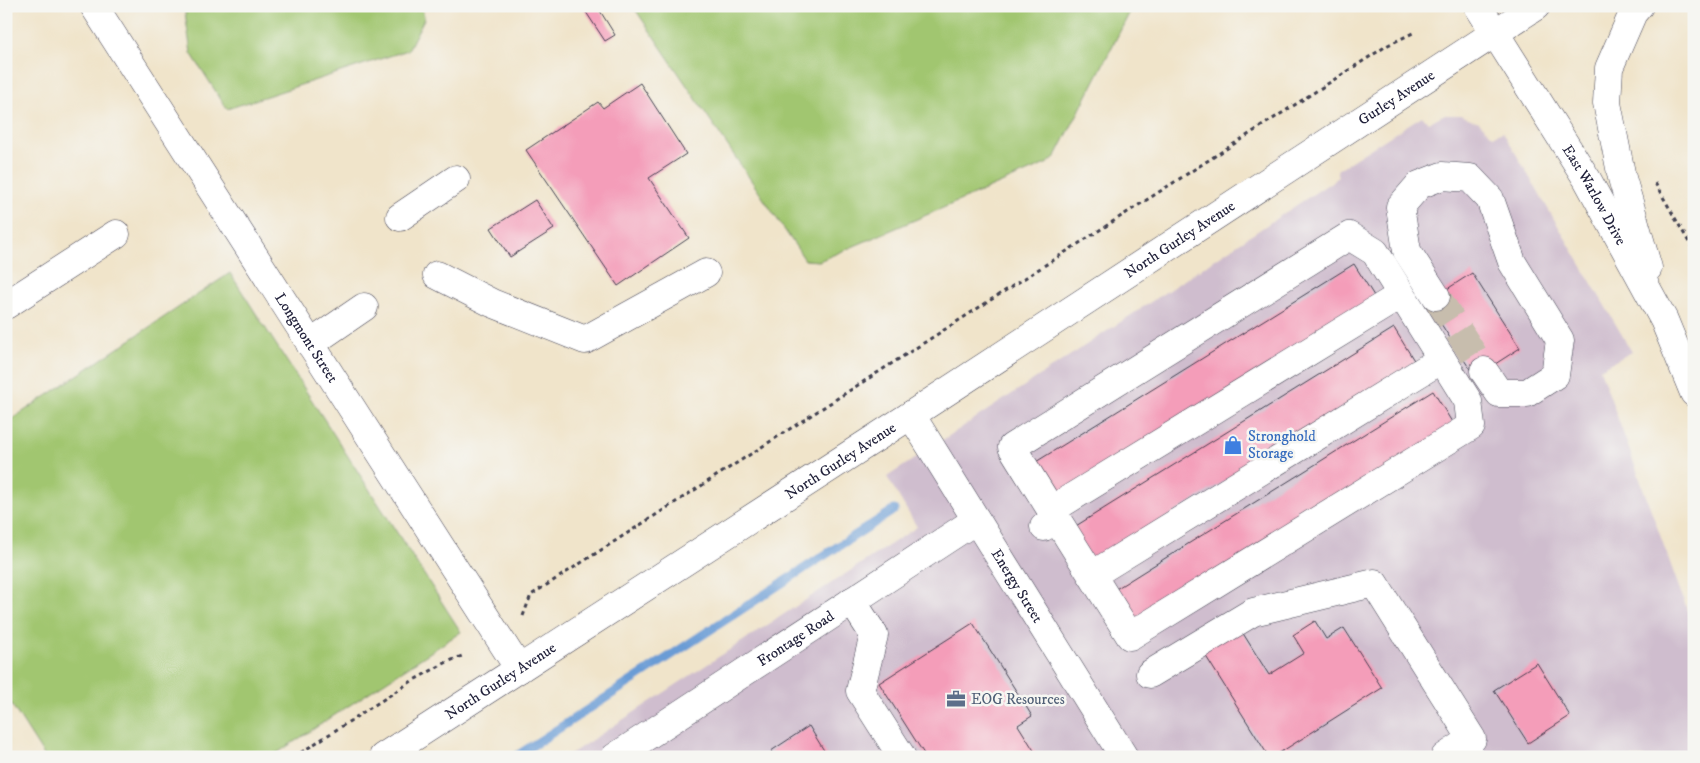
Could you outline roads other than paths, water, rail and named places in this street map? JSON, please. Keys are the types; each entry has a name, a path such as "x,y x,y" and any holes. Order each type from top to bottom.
{"street":[{"name":"Longmont Street","path":"94,6 519,669"},
{"name":"East Warlow Drive","path":"1478,6 1587,179 1664,320 1694,393"},
{"path":"1494,33 1536,6"},
{"path":"1639,6 1633,13 1609,68 1607,103 1622,178 1664,320"},
{"name":"Gurley Avenue","path":"1297,163 1494,33"},
{"name":"North Gurley Avenue","path":"383,757 1297,163"},
{"path":"1436,296 1407,251 1400,207 1419,185 1442,176 1470,178 1490,199 1512,262 1560,340 1555,375 1528,393 1500,393 1484,371"},
{"path":"400,217 456,179"},
{"path":"6,305 116,234"},
{"path":"1349,236 1375,252 1442,359 1468,401 1471,426 1130,636 1092,575 1050,518 1012,447 1349,236"},
{"path":"436,276 492,303 585,340 706,273"},
{"path":"1050,518 1401,295"},
{"path":"310,344 364,307"},
{"path":"1092,575 1442,359"},
{"name":"Energy Street","path":"911,415 1124,757"},
{"name":"Frontage Road","path":"616,757 976,520"},
{"path":"1150,674 1253,612 1374,583 1472,739 1445,757"},
{"path":"852,601 874,635 860,691 902,757"}],"waterway":[{"path":"515,757 894,510"}],"tunnel":[{"path":"1436,296 1484,371"}],"place":[{"name":"Stronghold Storage","path":"1233,445"},
{"name":"EOG Resources","path":"956,699"}]}
